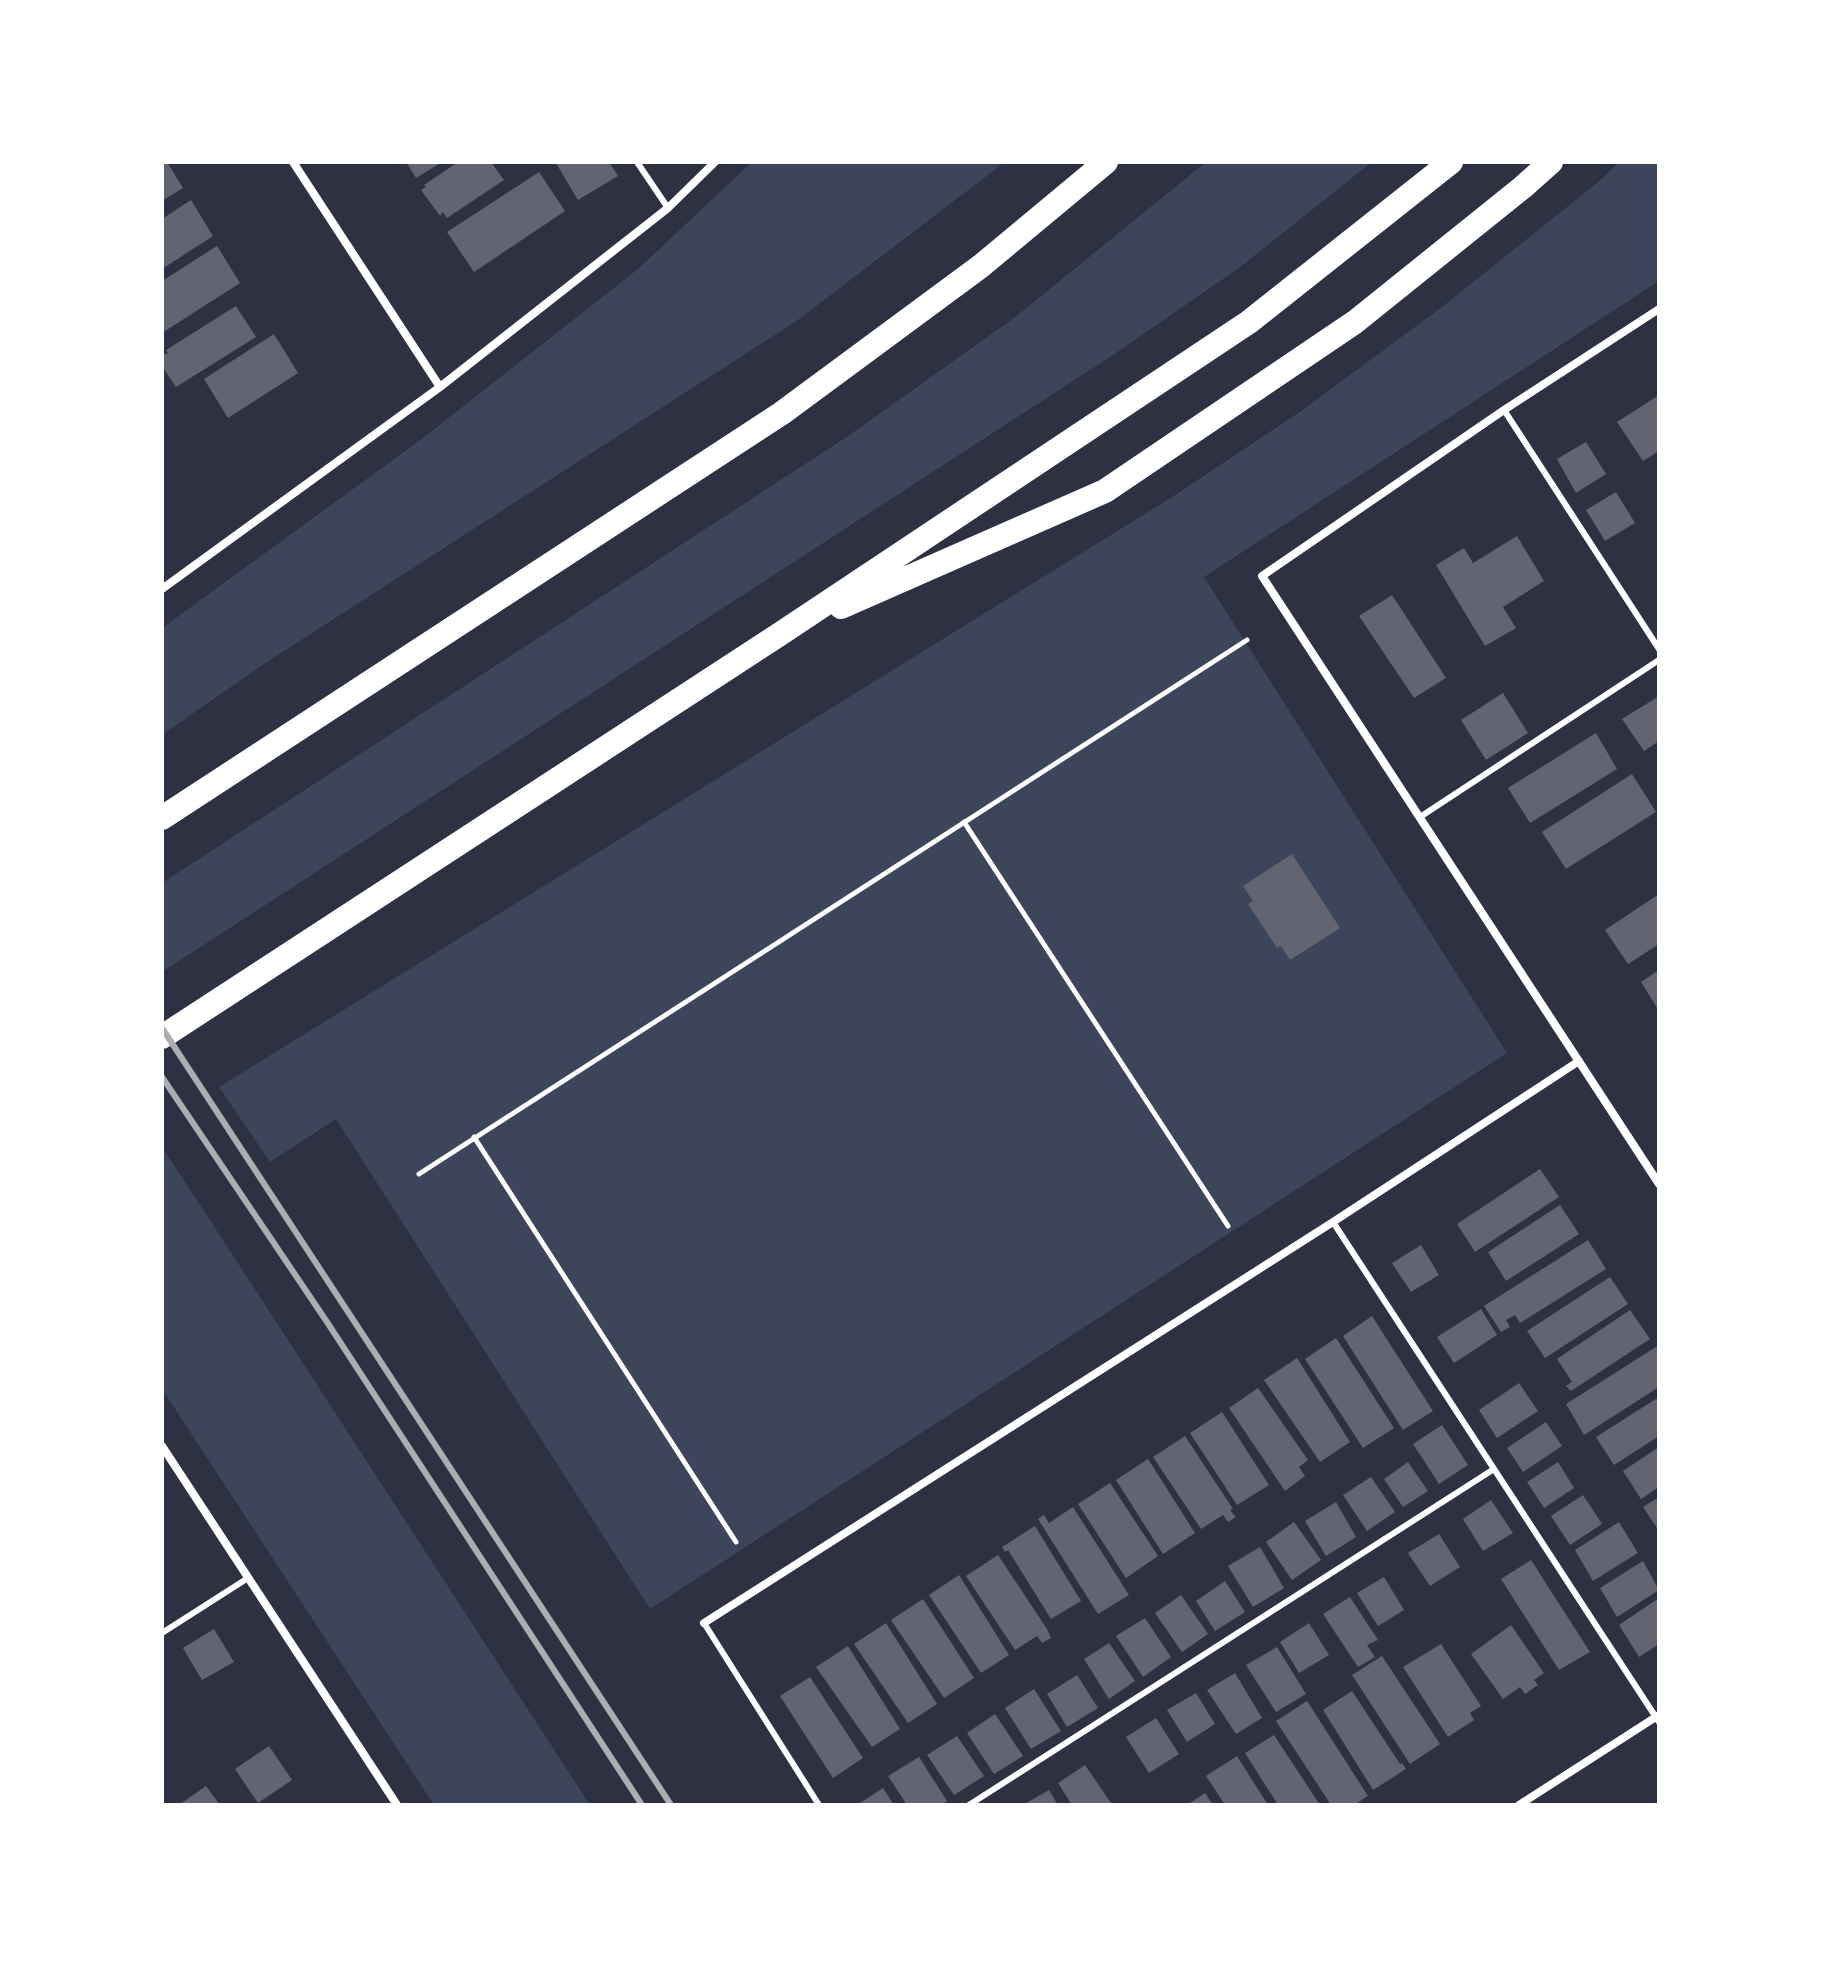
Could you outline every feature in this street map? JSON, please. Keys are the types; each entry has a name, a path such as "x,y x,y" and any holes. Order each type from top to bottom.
{"highway":[{"path":"162,818 782,413 981,266 1106,162"},
{"path":"162,1037 780,634 1249,322 1451,162"},
{"path":"780,634 1105,491 1355,322 1551,162"}],"street":[{"path":"293,162 440,387"},
{"path":"162,589 440,387 668,208 715,162"},
{"path":"1659,309 1504,410 1262,576 1659,1184"},
{"path":"704,1623 1333,1222 1579,1061"},
{"path":"162,1446 397,1805"},
{"path":"1519,1805 1658,1718"}],"lane":[{"path":"637,162 668,208"},
{"path":"1504,410 1659,649"},
{"path":"1420,817 1659,660"},
{"path":"1333,1222 1658,1718"},
{"path":"969,1805 1494,1469"},
{"path":"162,1633 248,1578"},
{"path":"704,1623 819,1805"}],"path":[{"path":"419,1174 1247,640"},
{"path":"964,822 1228,1226"},
{"path":"474,1137 736,1542"}],"shaded area":[{"path":"752,162 1005,162 798,320 264,664 162,735 162,628 419,441 638,269"},
{"path":"1206,162 1372,162 1239,268 1113,355 162,972 162,883 848,436 1014,318"},
{"path":"1619,162 1659,162 1659,281 1204,577 1507,1053 650,1609 336,1119 270,1162 219,1087 1169,499 1301,411 1442,307"},
{"path":"162,1147 590,1805 434,1805 162,1389"}],"building":[{"path":"162,162 167,162 183,188 162,201"},
{"path":"406,162 442,162 416,178"},
{"path":"458,162 491,162 504,180 447,218 443,212 440,216 421,190"},
{"path":"558,162 609,162 618,176 578,200"},
{"path":"539,172 565,211 474,272 447,232"},
{"path":"191,200 213,236 162,269 162,219"},
{"path":"217,246 240,283 162,333 162,281"},
{"path":"236,306 256,337 176,387 162,366 162,356 168,353 166,350"},
{"path":"274,334 298,373 228,418 204,379"},
{"path":"1659,395 1659,451 1643,461 1617,422"},
{"path":"1586,442 1606,474 1576,493 1557,459"},
{"path":"1616,492 1635,523 1605,541 1586,510"},
{"path":"1517,536 1544,581 1503,607 1516,628 1485,646 1436,565 1464,548 1473,563"},
{"path":"1392,595 1446,678 1414,698 1359,616"},
{"path":"1503,693 1528,733 1486,760 1461,720"},
{"path":"1659,696 1659,741 1644,751 1622,719"},
{"path":"1596,733 1617,769 1530,823 1508,788"},
{"path":"1632,774 1656,812 1566,869 1542,832"},
{"path":"1292,854 1340,928 1290,960 1281,946 1277,948 1248,904 1253,901 1243,886"},
{"path":"1659,894 1659,944 1628,964 1605,930"},
{"path":"1659,970 1659,1011 1641,982"},
{"path":"1540,1169 1559,1197 1475,1252 1457,1224"},
{"path":"1560,1205 1579,1234 1506,1281 1488,1252"},
{"path":"1588,1240 1606,1269 1520,1323 1515,1315 1506,1320 1510,1327 1501,1332 1484,1306"},
{"path":"1421,1245 1439,1275 1411,1292 1392,1263"},
{"path":"1610,1277 1628,1304 1545,1358 1527,1331"},
{"path":"1481,1309 1497,1335 1454,1363 1437,1337"},
{"path":"1630,1310 1650,1339 1571,1391 1566,1386 1572,1382 1557,1359"},
{"path":"1372,1316 1433,1411 1403,1430 1343,1336"},
{"path":"1336,1338 1394,1428 1363,1448 1305,1359"},
{"path":"1659,1345 1659,1387 1584,1435 1566,1404"},
{"path":"1297,1358 1350,1442 1320,1462 1264,1380"},
{"path":"1519,1383 1538,1411 1497,1438 1479,1410"},
{"path":"1258,1388 1308,1460 1299,1467 1305,1476 1285,1491 1229,1408"},
{"path":"1659,1397 1659,1436 1614,1465 1596,1437"},
{"path":"1222,1412 1269,1485 1237,1505 1190,1433"},
{"path":"1546,1422 1562,1446 1523,1472 1507,1448"},
{"path":"1442,1425 1468,1465 1439,1484 1413,1444"},
{"path":"1185,1436 1233,1509 1230,1510 1236,1517 1228,1522 1223,1515 1201,1529 1153,1457"},
{"path":"1659,1447 1659,1487 1641,1499 1623,1471"},
{"path":"1148,1459 1195,1533 1163,1554 1116,1480"},
{"path":"1408,1462 1428,1491 1403,1507 1384,1479"},
{"path":"1558,1462 1574,1488 1544,1508 1527,1482"},
{"path":"1371,1477 1395,1512 1367,1531 1343,1495"},
{"path":"1110,1483 1158,1556 1126,1578 1078,1504"},
{"path":"1583,1495 1602,1524 1570,1545 1551,1516"},
{"path":"1659,1497 1659,1531 1643,1507"},
{"path":"1491,1500 1513,1533 1483,1551 1463,1519"},
{"path":"1336,1502 1356,1537 1326,1556 1305,1521"},
{"path":"1073,1507 1129,1595 1098,1614 1038,1519 1044,1515 1049,1523"},
{"path":"1294,1522 1321,1560 1292,1580 1266,1542"},
{"path":"1619,1522 1638,1553 1593,1581 1575,1550"},
{"path":"1035,1526 1081,1601 1051,1619 1008,1550 1005,1552 1002,1547"},
{"path":"1439,1534 1460,1567 1430,1586 1408,1553"},
{"path":"1260,1547 1284,1588 1253,1607 1228,1566"},
{"path":"998,1555 1051,1638 1042,1643 1037,1636 1015,1650 966,1576"},
{"path":"1531,1560 1590,1652 1559,1670 1501,1579"},
{"path":"1643,1561 1659,1590 1617,1617 1600,1588"},
{"path":"959,1575 1009,1655 981,1673 929,1595"},
{"path":"1384,1577 1404,1610 1378,1626 1357,1593"},
{"path":"1225,1581 1245,1612 1215,1631 1196,1601"},
{"path":"1181,1595 1208,1634 1182,1652 1155,1613"},
{"path":"1350,1597 1378,1640 1367,1645 1375,1657 1358,1667 1323,1614"},
{"path":"1659,1598 1659,1644 1639,1657 1619,1625"},
{"path":"923,1599 974,1678 944,1698 891,1620"},
{"path":"1145,1618 1171,1657 1143,1677 1116,1636"},
{"path":"886,1623 937,1704 908,1723 854,1644"},
{"path":"1309,1623 1329,1655 1299,1673 1280,1642"},
{"path":"1511,1625 1544,1673 1534,1680 1538,1685 1525,1694 1520,1687 1503,1699 1471,1654"},
{"path":"214,1629 234,1662 202,1680 183,1648"},
{"path":"1109,1643 1135,1681 1109,1699 1084,1659"},
{"path":"1441,1644 1481,1706 1470,1713 1474,1720 1448,1737 1403,1667"},
{"path":"848,1646 900,1729 872,1747 816,1667"},
{"path":"1277,1647 1306,1694 1276,1712 1246,1665"},
{"path":"1382,1656 1440,1744 1410,1764 1352,1675"},
{"path":"1235,1673 1262,1718 1236,1734 1207,1690"},
{"path":"1077,1675 1098,1708 1067,1727 1047,1694"},
{"path":"810,1677 863,1758 833,1778 780,1696"},
{"path":"1034,1689 1061,1731 1031,1749 1005,1708"},
{"path":"1352,1691 1406,1769 1373,1790 1323,1710"},
{"path":"1196,1693 1215,1724 1187,1742 1167,1710"},
{"path":"1307,1701 1368,1796 1354,1805 1331,1805 1276,1721"},
{"path":"995,1714 1023,1756 994,1774 967,1733"},
{"path":"1156,1718 1179,1754 1149,1773 1126,1737"},
{"path":"1274,1735 1320,1805 1278,1805 1245,1753"},
{"path":"957,1736 984,1776 954,1795 927,1755"},
{"path":"269,1746 292,1780 258,1803 235,1769"},
{"path":"1237,1756 1268,1805 1225,1805 1206,1776"},
{"path":"919,1757 947,1801 941,1805 907,1805 888,1776"},
{"path":"1085,1765 1111,1803 1109,1805 1072,1805 1058,1783"},
{"path":"206,1786 220,1805 179,1805"},
{"path":"883,1788 894,1805 857,1805"},
{"path":"1049,1790 1058,1805 1023,1805"},
{"path":"1205,1793 1213,1805 1187,1805"}],"railway":[{"path":"162,1028 671,1805"},
{"path":"162,1077 327,1322 642,1805"}]}
